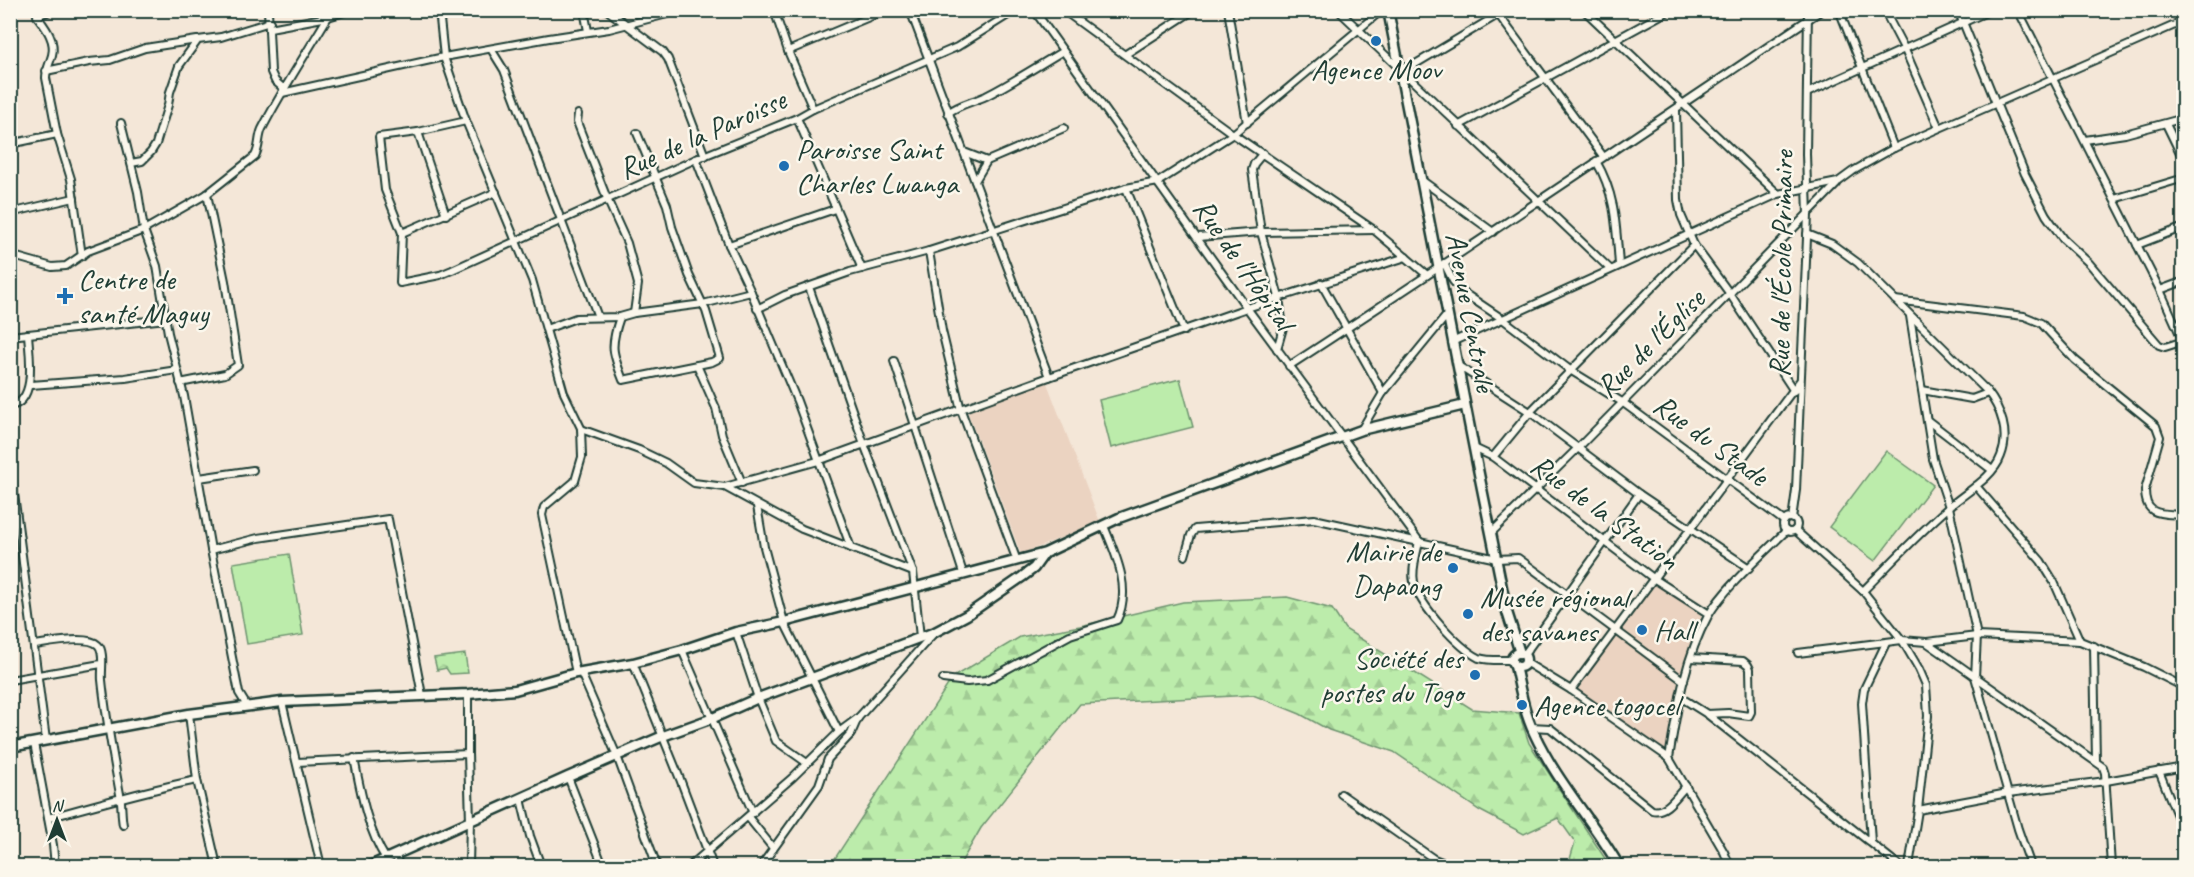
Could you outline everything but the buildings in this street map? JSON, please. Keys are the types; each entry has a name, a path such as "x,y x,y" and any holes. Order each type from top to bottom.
{"main road":[{"name":"Avenue Centrale","path":"1388,10 1420,179 1441,265 1452,342 1509,622 1519,660 1521,691 1531,727 1561,779 1619,867"},
{"path":"10,747 189,714 282,702 515,690 579,673 633,663 736,632 784,622 1045,553 1119,518 1361,430 1465,405"},
{"path":"370,867 663,736 935,632 967,615 1028,573 1045,553"}],"street":[{"path":"52,10 37,16 49,32 52,47 53,53 46,71 57,134 71,179 82,256"},
{"path":"268,10 272,76 283,91"},
{"path":"46,71 110,60 145,48 221,37 270,25 328,17 351,10"},
{"path":"440,10 444,57 466,121 532,280 564,393 581,429 582,458 575,481 546,505 542,515 579,673 617,756 657,867"},
{"path":"584,10 588,31"},
{"path":"607,10 626,26 657,45 668,59 705,156"},
{"path":"283,91 444,57 626,26 684,10"},
{"path":"774,10 788,51 813,109"},
{"path":"788,51 886,10"},
{"path":"910,10 1049,377"},
{"name":"Rue de la Paroisse","path":"402,233 400,283 446,273 696,159 797,118 961,45 1016,10"},
{"name":"Rue de l'Hôpital","path":"1035,10 1198,237 1246,308 1419,541"},
{"path":"1064,10 1233,134 1374,230 1427,275"},
{"path":"1126,54 1194,10"},
{"path":"1228,10 1247,123"},
{"path":"1338,10 1610,269"},
{"path":"757,309 785,295 862,269 929,251 994,228 1126,188 1158,182 1233,134 1382,10"},
{"path":"1400,70 1497,13 1506,10"},
{"path":"1584,10 1679,108 1778,194"},
{"path":"1458,126 1670,10"},
{"name":"Rue de l'École Primaire","path":"1792,519 1796,490 1808,215 1806,189 1808,10"},
{"path":"1289,366 1538,202 1603,156 1679,108 1822,10"},
{"path":"1839,10 1894,148"},
{"path":"1884,10 1905,50 1940,128"},
{"path":"1958,10 2027,180 2062,239 2089,263 2159,345 2165,347 2183,341 2160,290 2018,10"},
{"path":"1807,93 1991,10"},
{"path":"1497,13 1603,156"},
{"path":"10,255 58,268 66,266 106,243 144,230 207,194 255,156 259,150 261,131 328,17"},
{"path":"1452,342 1778,194 1838,182 1894,148 2184,21"},
{"path":"131,163 142,160 151,153 156,144 179,66 198,40"},
{"path":"492,49 504,70 598,317"},
{"path":"948,113 957,106 983,98 1064,51"},
{"path":"1679,108 1678,200 1681,215 1694,244 1794,391"},
{"path":"578,114 577,122 627,243 638,284 634,313"},
{"path":"797,118 862,269"},
{"path":"2085,140 2125,134 2184,118"},
{"path":"466,121 418,132 379,137 385,189 402,233 496,192"},
{"path":"121,123 144,230 157,266 166,319 184,396 200,478 210,550 239,693 247,706"},
{"path":"2166,124 2184,161"},
{"path":"975,181 987,161 1064,128"},
{"path":"418,132 446,215"},
{"path":"620,316 612,346 623,380 712,362 720,358 703,304 672,227 667,205 637,133"},
{"path":"10,144 57,134"},
{"path":"964,152 987,161"},
{"path":"1263,153 1252,170 1261,232 1279,297 1283,328 1277,349"},
{"path":"696,159 729,245 752,292 757,309 797,401 851,548"},
{"path":"1596,161 1606,177 1612,196 1619,265"},
{"path":"2114,199 2184,178"},
{"path":"1420,179 1493,232"},
{"name":"Rue de l'Église","path":"1491,533 1579,447 1838,182"},
{"path":"1126,188 1184,331"},
{"path":"180,383 225,374 238,365 225,281 207,194"},
{"path":"10,213 74,198"},
{"path":"729,245 835,209"},
{"path":"2137,245 2184,227"},
{"path":"1198,237 1261,232 1374,230"},
{"path":"1807,234 1832,244 1849,255 1988,393 2000,412 2004,426 2003,452 1992,470 1949,507 1863,591"},
{"path":"1493,457 1530,411 1694,244"},
{"path":"929,251 949,367 961,410 1017,561"},
{"path":"581,429 666,463 694,483 725,487 818,461 1246,308 1406,256"},
{"name":"Rue du Stade","path":"1441,265 1461,291 1570,370 1622,402 1784,521"},
{"path":"2160,290 2184,281"},
{"path":"1321,283 1383,393"},
{"path":"809,286 864,444 913,572 920,637"},
{"path":"546,329 576,318 620,316 703,304 752,292"},
{"path":"1894,300 2024,316 2041,323 2075,360 2156,426 2160,437 2145,490 2145,499 2148,506 2158,513 2184,515"},
{"path":"1361,430 1383,393 1447,315"},
{"path":"1910,316 1933,459 1949,507 1977,636 1975,677 1983,711 2031,867"},
{"path":"10,336 166,319"},
{"path":"10,406 18,403 31,385 28,334"},
{"path":"894,361 963,573"},
{"path":"697,365 716,408 722,435 742,483"},
{"path":"1457,365 1530,411 1639,494 1749,568"},
{"path":"31,385 125,378 177,370"},
{"path":"1571,690 1801,380"},
{"path":"1922,390 1972,399 1988,393"},
{"path":"1927,420 1992,470"},
{"name":"Rue de la Station","path":"1474,448 1493,457 1653,578 1709,614"},
{"path":"10,463 25,586 35,645 45,740"},
{"path":"200,478 253,470"},
{"path":"1976,486 2019,534 2047,571 2080,641"},
{"path":"725,487 802,530 913,572"},
{"path":"1519,660 1639,494"},
{"path":"757,506 764,547 784,622 839,732"},
{"path":"1185,556 1191,534 1195,529 1306,518 1497,559 1522,560 1683,681"},
{"path":"210,550 258,538 388,519 422,695"},
{"path":"1786,531 1783,528 1784,521 1792,519 1796,524 1795,530"},
{"path":"943,679 967,682 987,680 1070,635 1117,620 1121,610 1122,577 1104,526"},
{"path":"1669,758 1683,681 1709,614 1749,568 1786,531 1795,530 1863,591 1902,640 1919,669 1928,692 1928,716 1918,810 1909,867"},
{"path":"10,534 20,537"},
{"path":"1419,541 1413,573 1414,584 1418,594 1440,624 1456,641 1481,658 1519,660 1571,690 1669,758 1724,852 1730,867"},
{"path":"736,632 758,698 776,741 807,763"},
{"path":"690,867 751,815 839,732 858,718 935,632"},
{"path":"1798,653 1902,640 1926,642 1977,636 2080,641 2184,687"},
{"path":"35,645 72,640 92,642 101,649 107,729 123,825"},
{"path":"1926,642 2096,761 2104,769 2111,867"},
{"path":"1871,842 1862,703 1866,683 1886,643"},
{"path":"2094,646 2096,761"},
{"path":"682,650 713,718 751,815 773,848"},
{"path":"1691,658 1743,661 1750,669 1750,715 1746,717 1728,713 1707,714"},
{"path":"633,663 708,851 712,867"},
{"path":"10,680 101,664"},
{"path":"468,694 469,866 482,867"},
{"path":"1680,697 1707,714 1900,867"},
{"path":"282,702 321,867"},
{"path":"189,714 197,780 217,867"},
{"path":"761,867 819,785 828,759 851,734 858,718"},
{"path":"1531,727 1550,728 1652,810 1664,809 1686,786"},
{"path":"34,743 55,867"},
{"path":"297,762 468,754"},
{"path":"354,758 376,843 386,859"},
{"path":"1918,810 2008,793 2106,782 2184,767"},
{"path":"2159,771 2184,833"},
{"path":"568,777 603,867"},
{"path":"48,818 120,797 145,794 197,780"},
{"path":"1341,794 1434,858 1452,867"},
{"path":"521,799 530,836 541,867"},
{"path":"396,855 399,867"},
{"path":"1434,858 1440,867"}],"shaded area":[{"path":"1047,383 1100,522 1021,554 967,410"},
{"path":"1653,578 1707,615 1686,668 1667,755 1571,690"}],"green space":[{"path":"1180,379 1193,427 1111,448 1099,400"},
{"path":"1886,451 1933,485 1875,561 1829,527"},
{"path":"289,554 303,635 247,644 233,563"},
{"path":"1287,597 1332,609 1345,629 1472,709 1519,713 1529,743 1610,866 1568,866 1575,842 1558,818 1524,834 1479,810 1394,752 1329,730 1300,714 1253,695 1080,704 981,828 959,866 830,866 953,677 1020,637 1080,626 1183,602"},
{"path":"465,654 468,673 450,674 446,668 437,670 434,658"}],"place":[{"name":"Agence Moov","path":"1376,41"},
{"name":"Paroisse Saint Charles Lwanga","path":"784,166"},
{"name":"Centre de santé Maguy","path":"65,296"},
{"name":"Mairie de Dapaong","path":"1453,568"},
{"name":"Musée régional des savanes","path":"1468,614"},
{"name":"Hall","path":"1642,630"},
{"name":"Société des postes du Togo","path":"1475,675"},
{"name":"Agence togocel","path":"1522,705"}]}
